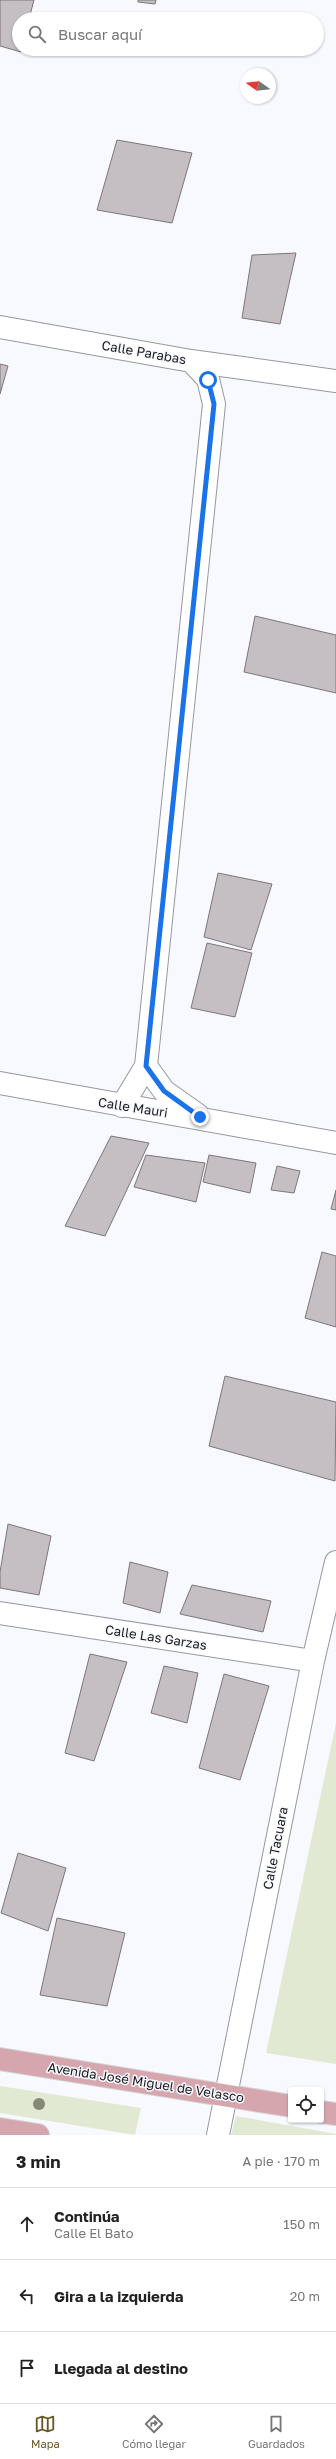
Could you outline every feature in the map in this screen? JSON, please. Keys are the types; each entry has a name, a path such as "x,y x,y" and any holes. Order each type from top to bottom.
{"main road":[{"name":"Avenida José Miguel de Velasco","path":"0,2059 288,2105"},
{"path":"324,2112 336,2114"},
{"path":"0,2129 38,2135"}],"street":[{"name":"Calle Parabas","path":"0,327 191,361 336,381"},
{"path":"122,1106 146,1066 214,404 208,380 191,361"},
{"path":"146,1066 164,1091 200,1117"},
{"name":"Calle Mauri","path":"0,1084 122,1106 200,1117 336,1143"},
{"name":"Calle Tacuara","path":"218,2135 313,1661 336,1562"},
{"name":"Calle Las Garzas","path":"0,1612 313,1661"}],"green space":[{"path":"336,1723 336,2064 266,2053"},
{"path":"0,2086 141,2108 135,2135 0,2113"},
{"path":"236,2116 336,2134 336,2135 231,2135"}],"building":[{"path":"0,0 34,0 31,12 12,12 12,49 0,46"},
{"path":"138,0 156,0 155,4 138,2"},
{"path":"117,140 192,153 172,223 97,210"},
{"path":"296,253 280,324 242,318 252,255"},
{"path":"0,364 8,366 0,394"},
{"path":"255,616 336,635 336,693 244,672"},
{"path":"218,873 272,884 251,950 204,937"},
{"path":"207,943 252,953 235,1017 191,1008"},
{"path":"111,1136 149,1143 105,1236 65,1226"},
{"path":"146,1155 205,1163 196,1202 134,1187"},
{"path":"209,1155 256,1163 250,1193 203,1182"},
{"path":"277,1166 300,1171 294,1193 271,1190"},
{"path":"336,1190 336,1210 331,1209"},
{"path":"322,1252 336,1256 336,1327 305,1318"},
{"path":"225,1376 336,1402 335,1481 209,1446"},
{"path":"8,1524 51,1536 39,1595 0,1588 0,1572"},
{"path":"130,1562 168,1572 160,1613 123,1603"},
{"path":"192,1585 271,1601 263,1632 180,1614"},
{"path":"90,1654 127,1662 94,1761 65,1753"},
{"path":"164,1666 198,1673 187,1723 151,1713"},
{"path":"224,1674 269,1686 240,1780 199,1768"},
{"path":"18,1853 66,1868 48,1931 1,1913"},
{"path":"57,1918 125,1933 107,2006 40,1995"}],"route":[{"path":"200,1117 164,1091 146,1066 214,404 208,380"}]}
